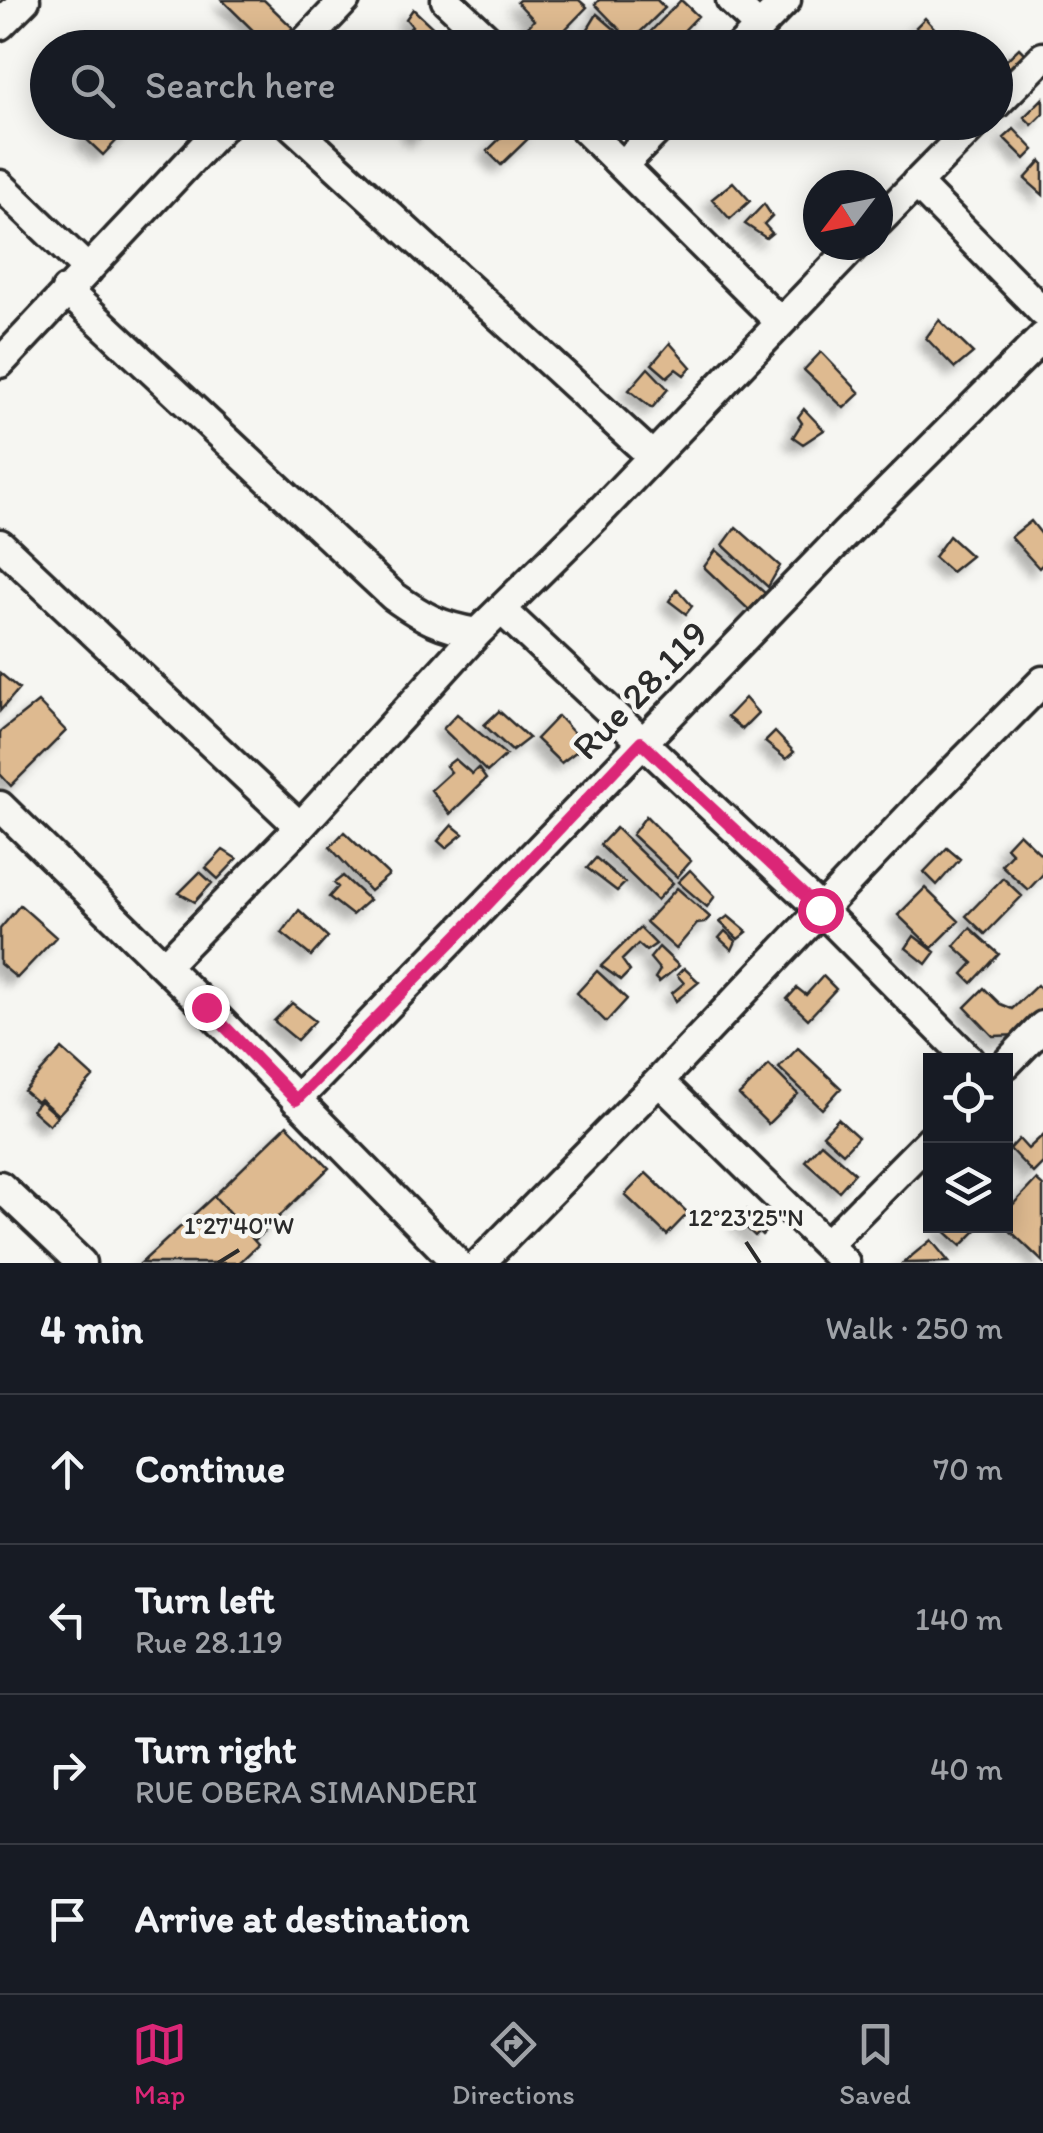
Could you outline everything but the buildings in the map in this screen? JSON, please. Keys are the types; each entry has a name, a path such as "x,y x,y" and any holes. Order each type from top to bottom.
{"street":[{"path":"0,25 25,0"},
{"path":"316,30 345,0"},
{"path":"446,0 478,30"},
{"path":"731,0 759,27"},
{"path":"756,30 786,0"},
{"path":"1013,87 1043,57"},
{"path":"0,363 210,140"},
{"path":"308,140 652,456"},
{"path":"597,140 780,322"},
{"path":"623,165 647,140"},
{"path":"893,207 959,140"},
{"path":"916,183 1043,312"},
{"path":"0,185 88,270"},
{"path":"164,966 300,827 477,633 840,260"},
{"path":"66,290 393,596 444,628 477,633"},
{"name":"Rue 28.119","path":"296,1100 641,742 1043,338"},
{"path":"0,544 300,827"},
{"path":"501,609 820,910 963,1053"},
{"path":"480,1263 660,1081 1043,680"},
{"path":"0,806 164,966 456,1263"},
{"path":"1013,1057 1043,1026"},
{"path":"660,1081 836,1254 928,1143"},
{"path":"4,1198 82,1263"}],"route":[{"path":"206,1007 296,1100 641,742 820,910"}]}
